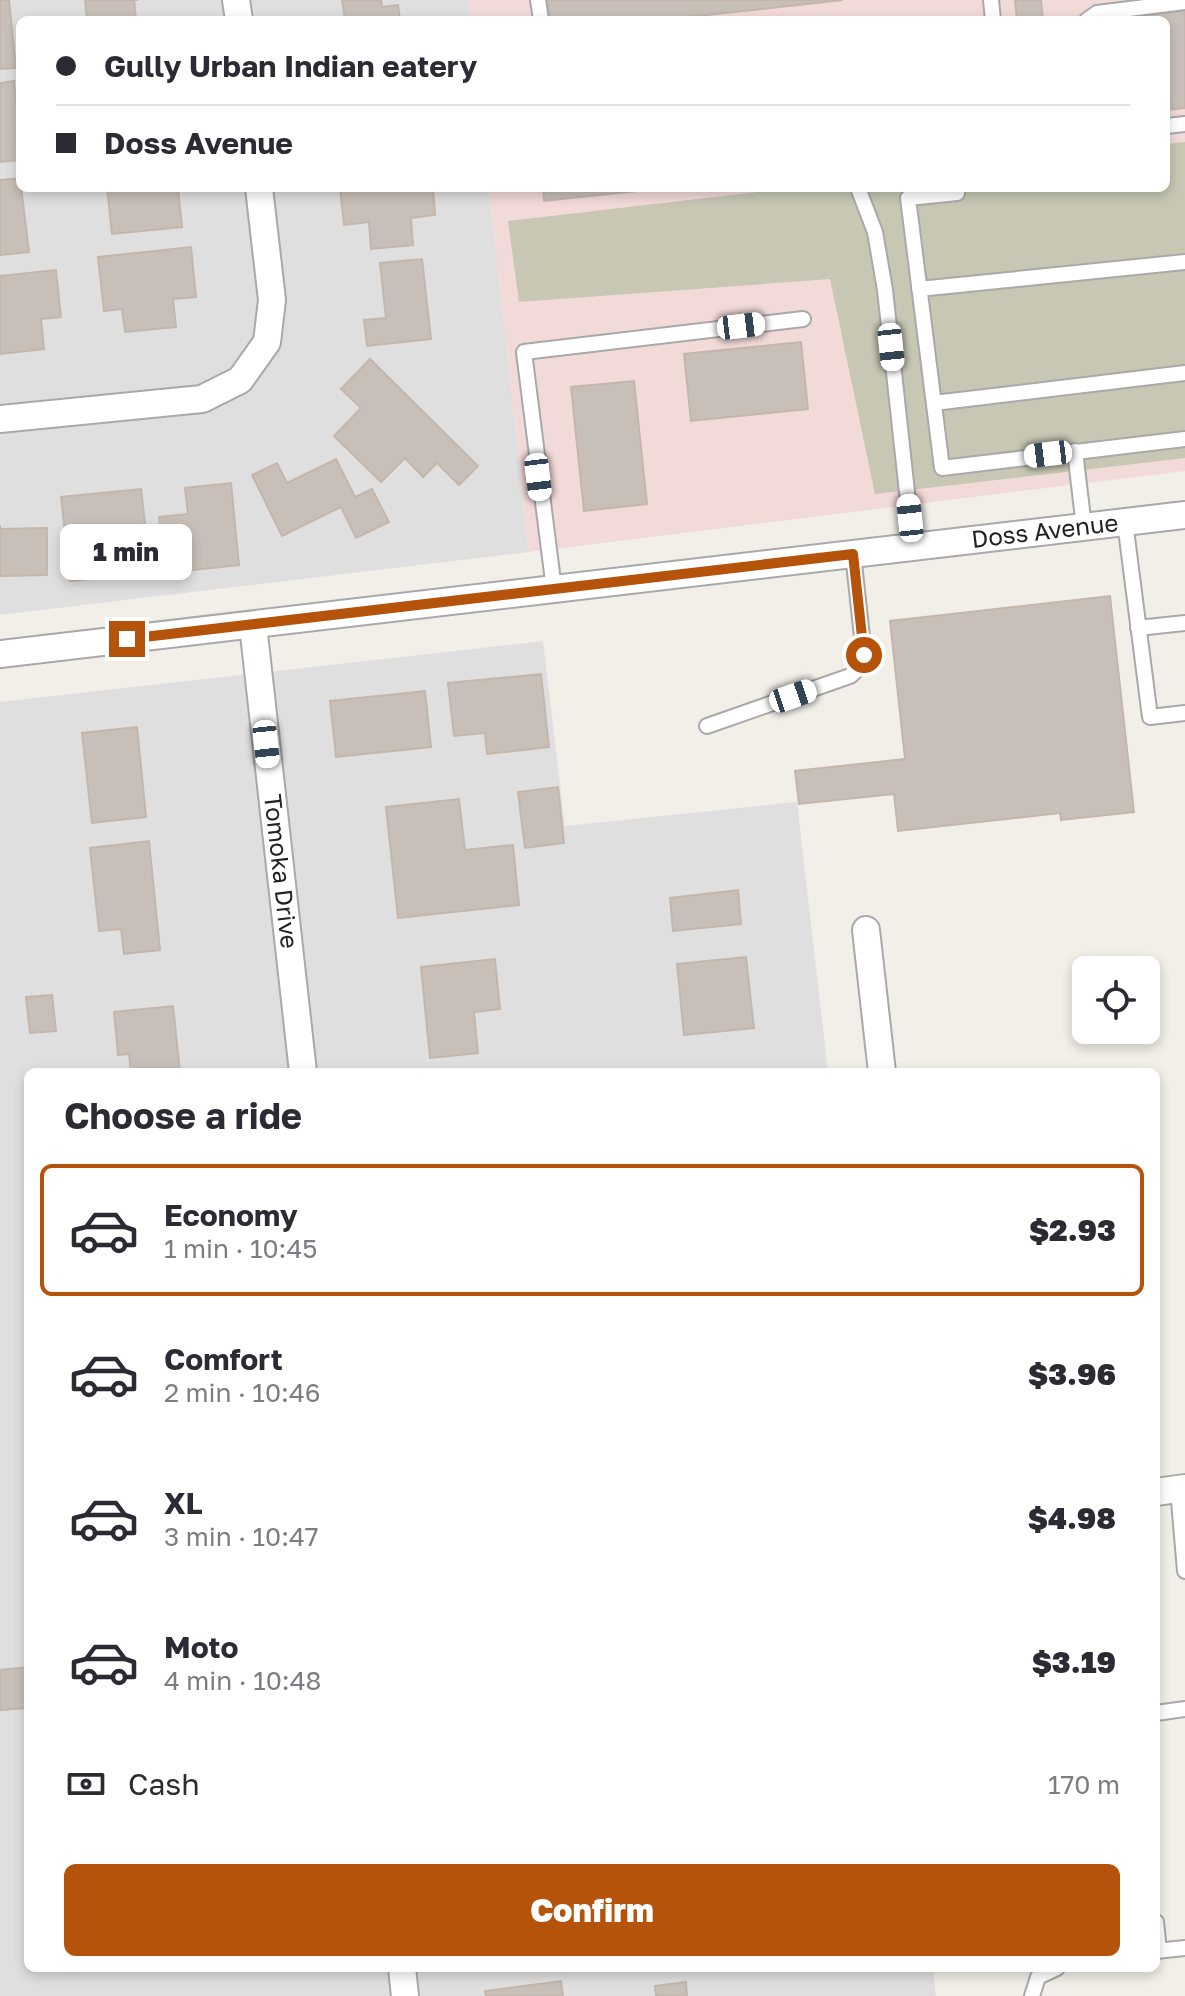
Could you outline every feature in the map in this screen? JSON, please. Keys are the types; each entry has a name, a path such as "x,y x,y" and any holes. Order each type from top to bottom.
{"street":[{"path":"0,419 202,399 240,380 267,342 272,300 259,192"},
{"name":"Doss Avenue","path":"0,654 1185,515"},
{"name":"Tomoka Drive","path":"253,625 303,1068"},
{"path":"866,930 882,1068"},
{"path":"402,1972 405,1996"}],"lane":[{"path":"1092,16 1185,2"},
{"path":"860,192 875,232 885,290 913,547"},
{"path":"957,193 908,198 942,468 1185,439"},
{"path":"919,289 1185,262"},
{"path":"554,589 524,352 803,319"},
{"path":"934,403 1185,373"},
{"path":"1075,451 1084,527"},
{"path":"1125,522 1150,717 1185,713"},
{"path":"707,726 850,676 861,666 864,655 853,554"},
{"path":"1138,628 1185,623"},
{"path":"1173,1490 1185,1571"},
{"path":"1160,1712 1185,1709"},
{"path":"1160,1951 1185,1948"},
{"path":"1032,1996 1033,1972"}],"shaded area":[{"path":"0,0 468,0 470,16 16,16 16,192 489,192 529,552 0,615"},
{"path":"468,0 1185,0 1185,471 529,552 489,192 1170,192 1170,16 470,16"},
{"path":"1185,142 1185,458 875,494 830,279 519,302 508,221 758,192 1170,192 1170,144"},
{"path":"543,641 565,826 797,802 828,1068 24,1068 24,1972 933,1972 936,1996 0,1996 0,702"}],"building":[{"path":"0,0 9,0 16,68 0,69"},
{"path":"85,0 134,0 136,16 87,16"},
{"path":"342,0 381,0 382,7 398,5 399,16 344,16"},
{"path":"548,0 843,0 697,16 550,16"},
{"path":"1015,0 1041,0 1043,16 1017,16"},
{"path":"1185,11 1185,108 1170,110 1170,16 1138,16"},
{"path":"14,81 16,160 0,162 0,83"},
{"path":"16,178 16,192 22,192 29,252 0,255 0,180"},
{"path":"107,192 178,192 182,227 112,234"},
{"path":"340,192 433,192 435,215 411,218 413,245 371,249 369,222 344,225"},
{"path":"543,192 628,192 544,201"},
{"path":"191,247 196,297 173,299 176,327 125,332 122,309 104,311 98,257"},
{"path":"422,259 431,339 367,346 364,320 386,318 380,263"},
{"path":"56,270 61,317 41,319 44,349 0,354 0,276"},
{"path":"801,342 808,409 691,421 684,354"},
{"path":"370,359 478,466 459,485 437,463 423,477 405,458 381,482 334,436 361,408 341,389"},
{"path":"634,381 647,504 584,511 571,387"},
{"path":"336,459 355,497 372,489 389,522 356,538 341,507 282,536 252,475 277,463 287,483"},
{"path":"231,483 239,565 165,573 159,517 188,514 185,488"},
{"path":"141,489 150,566 100,572 101,578 70,581 61,497"},
{"path":"47,528 47,575 0,576 0,529"},
{"path":"1110,596 1134,812 1061,820 1060,813 898,831 894,794 799,804 795,771 905,759 890,621"},
{"path":"541,674 549,747 487,754 485,733 454,736 448,683"},
{"path":"425,691 431,747 336,757 330,701"},
{"path":"137,727 146,817 92,823 82,733"},
{"path":"558,787 564,843 525,848 518,792"},
{"path":"459,799 465,850 513,845 519,905 398,918 386,807"},
{"path":"149,841 160,950 124,954 121,929 99,931 90,848"},
{"path":"738,890 741,924 673,931 670,898"},
{"path":"746,957 754,1028 684,1035 677,964"},
{"path":"495,959 500,1009 474,1012 478,1053 430,1058 421,967"},
{"path":"52,995 56,1031 30,1033 26,997"},
{"path":"173,1006 180,1068 131,1068 129,1054 118,1055 114,1012"},
{"path":"24,1667 24,1708 0,1710 0,1670"},
{"path":"561,1981 563,1996 486,1996 485,1991"},
{"path":"686,1982 687,1996 656,1996 655,1986"}],"route":[{"path":"127,639 853,554 864,655"}]}
